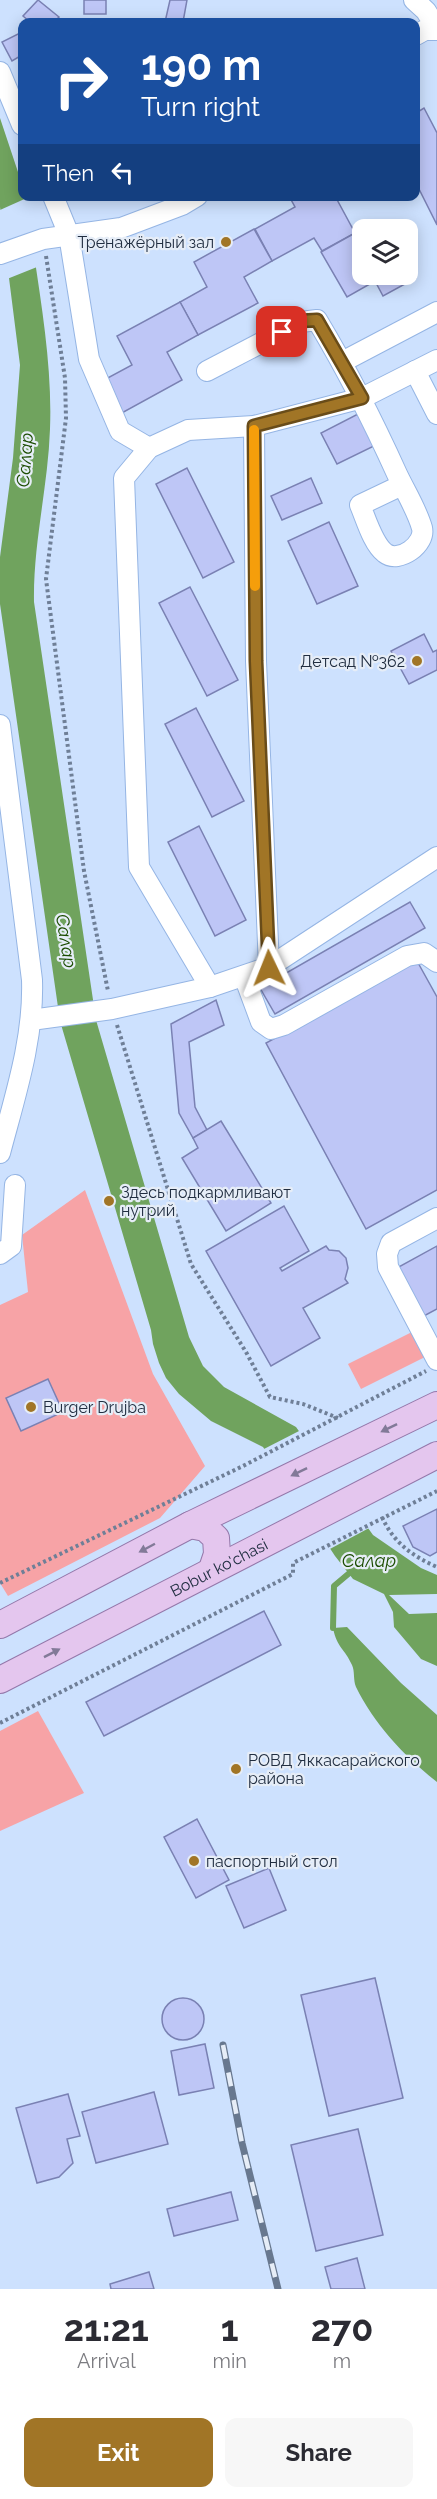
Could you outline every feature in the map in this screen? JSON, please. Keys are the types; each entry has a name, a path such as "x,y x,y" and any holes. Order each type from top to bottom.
{"main road":[{"path":"0,1625 190,1526 437,1405"},
{"name":"Bobur ko'chasi","path":"0,1680 437,1455"},
{"path":"190,1526 205,1528 216,1538 217,1554 212,1569"}],"street":[{"path":"0,72 18,116"},
{"path":"55,201 69,235 89,359 120,432 149,448"},
{"path":"0,254 43,239 121,228 189,201"},
{"path":"342,362 437,312"},
{"path":"207,371 300,321 317,320 362,398 402,485"},
{"path":"210,987 139,867 124,478 149,448 188,430 254,426 362,398 437,360"},
{"path":"415,371 437,414"},
{"path":"254,426 256,661 269,968"},
{"path":"0,726 37,1019 0,1153"},
{"path":"37,1019 112,1010 210,987 269,968 437,857"},
{"path":"244,976 261,1022 272,1029 284,1026 407,956 424,953 437,961"},
{"path":"0,1254 10,1246 15,1185"},
{"path":"432,1365 388,1267 387,1254 391,1243 437,1218"}],"path":[{"path":"0,1583 327,1424 432,1365"},
{"path":"0,1724 293,1574 293,1563 437,1491"},
{"path":"379,1518 399,1544 419,1559 437,1567"}],"shaded area":[{"path":"85,1190 153,1374 205,1466 160,1518 8,1596 0,1583 0,1305 28,1292 22,1235"},
{"path":"412,1332 425,1357 361,1389 348,1364"},
{"path":"38,1711 84,1793 0,1831 0,1731"}],"water":[{"name":"Салар","path":"0,118 18,172 18,201 27,201 46,342 50,429 36,558 34,602 96,1020 189,1337 203,1366 224,1387 296,1427 373,1535 421,1568 437,1575 437,1594 389,1595 409,1614 437,1613 437,1666 421,1659 394,1627 393,1612 384,1594 353,1579 335,1556 263,1447 211,1421 179,1394 166,1378 153,1344 151,1330 60,1021 0,604 0,557 13,458 20,365 0,207"},
{"path":"347,1627 401,1683 437,1715 437,1782 391,1739 363,1701 355,1684 352,1665 337,1640 333,1628"}],"pier":[{"path":"20,201 29,201 37,267 7,279 0,228 0,210"},
{"path":"301,1430 371,1527 328,1550 262,1450"}],"building":[{"path":"38,0 59,17 25,18 23,16"},
{"path":"84,0 106,0 106,14 84,14"},
{"path":"170,0 187,0 184,18 166,18"},
{"path":"18,34 18,57 12,61 2,42"},
{"path":"424,108 437,133 437,225 420,191 420,110"},
{"path":"292,201 338,201 352,227 352,235 322,251 314,238 272,261 255,229 295,207"},
{"path":"254,229 272,261 244,277 258,303 198,335 180,302 207,287 194,262"},
{"path":"352,235 352,285 368,285 347,297 321,252"},
{"path":"377,285 403,285 383,296"},
{"path":"180,302 198,335 167,352 182,380 120,414 102,381 132,365 117,336"},
{"path":"358,414 374,446 337,464 321,433"},
{"path":"187,468 234,562 203,578 156,484"},
{"path":"311,478 322,503 282,520 271,496"},
{"path":"329,522 358,586 317,604 288,541"},
{"path":"190,587 238,680 207,696 159,603"},
{"name":"Детсад №362","path":"424,634 433,652 437,650 437,670 409,684 391,651"},
{"path":"196,708 244,801 212,817 165,724"},
{"path":"199,826 246,920 215,936 168,842"},
{"path":"410,902 425,928 275,1014 260,988"},
{"path":"417,961 437,997 437,1190 366,1229 266,1043"},
{"path":"216,1000 224,1025 189,1042 195,1107 207,1130 193,1138 179,1113 171,1024"},
{"path":"221,1121 271,1203 226,1231 182,1158 198,1148 193,1138"},
{"path":"284,1206 309,1251 280,1268 282,1271 326,1246 329,1250 339,1251 346,1258 348,1268 345,1279 348,1283 303,1308 320,1338 271,1366 206,1251"},
{"path":"437,1246 437,1309 422,1317 395,1269"},
{"path":"48,1379 63,1412 21,1431 6,1398"},
{"path":"437,1509 437,1552 430,1556 413,1547 403,1526"},
{"path":"264,1611 281,1645 104,1736 86,1702"},
{"path":"197,1819 229,1880 196,1898 164,1837"},
{"path":"269,1868 286,1910 244,1928 226,1886"},
{"path":"375,1978 403,2098 329,2116 301,1995"},
{"path":"183,1998 198,2004 204,2019 198,2034 183,2040 168,2034 162,2019 168,2004"},
{"path":"205,2044 214,2088 179,2095 171,2051"},
{"path":"154,2092 168,2144 96,2163 82,2112"},
{"path":"68,2094 80,2136 67,2139 73,2163 59,2177 37,2183 16,2108"},
{"path":"358,2129 383,2235 316,2251 291,2145"},
{"path":"231,2192 238,2220 174,2236 167,2209"},
{"path":"357,2258 365,2289 331,2289 325,2267"},
{"path":"149,2272 154,2289 111,2289 110,2284"}],"waterway":[{"path":"333,1628 334,1586 353,1570"}],"railway":[{"path":"223,2045 242,2143 278,2289"}],"slow traffic":[{"path":"254,430 255,586"}],"place":[{"name":"Тренажёрный зал","path":"226,242"},
{"name":"Детсад №362","path":"417,661"},
{"name":"Здесь подкармливают нутрий","path":"109,1201"},
{"name":"Burger Drujba","path":"31,1407"},
{"name":"РОВД Яккасарайского района","path":"236,1769"},
{"name":"паспортный стол","path":"194,1861"}],"route":[{"path":"269,968 256,661 254,426 362,398 317,320 300,321 282,332"}]}
